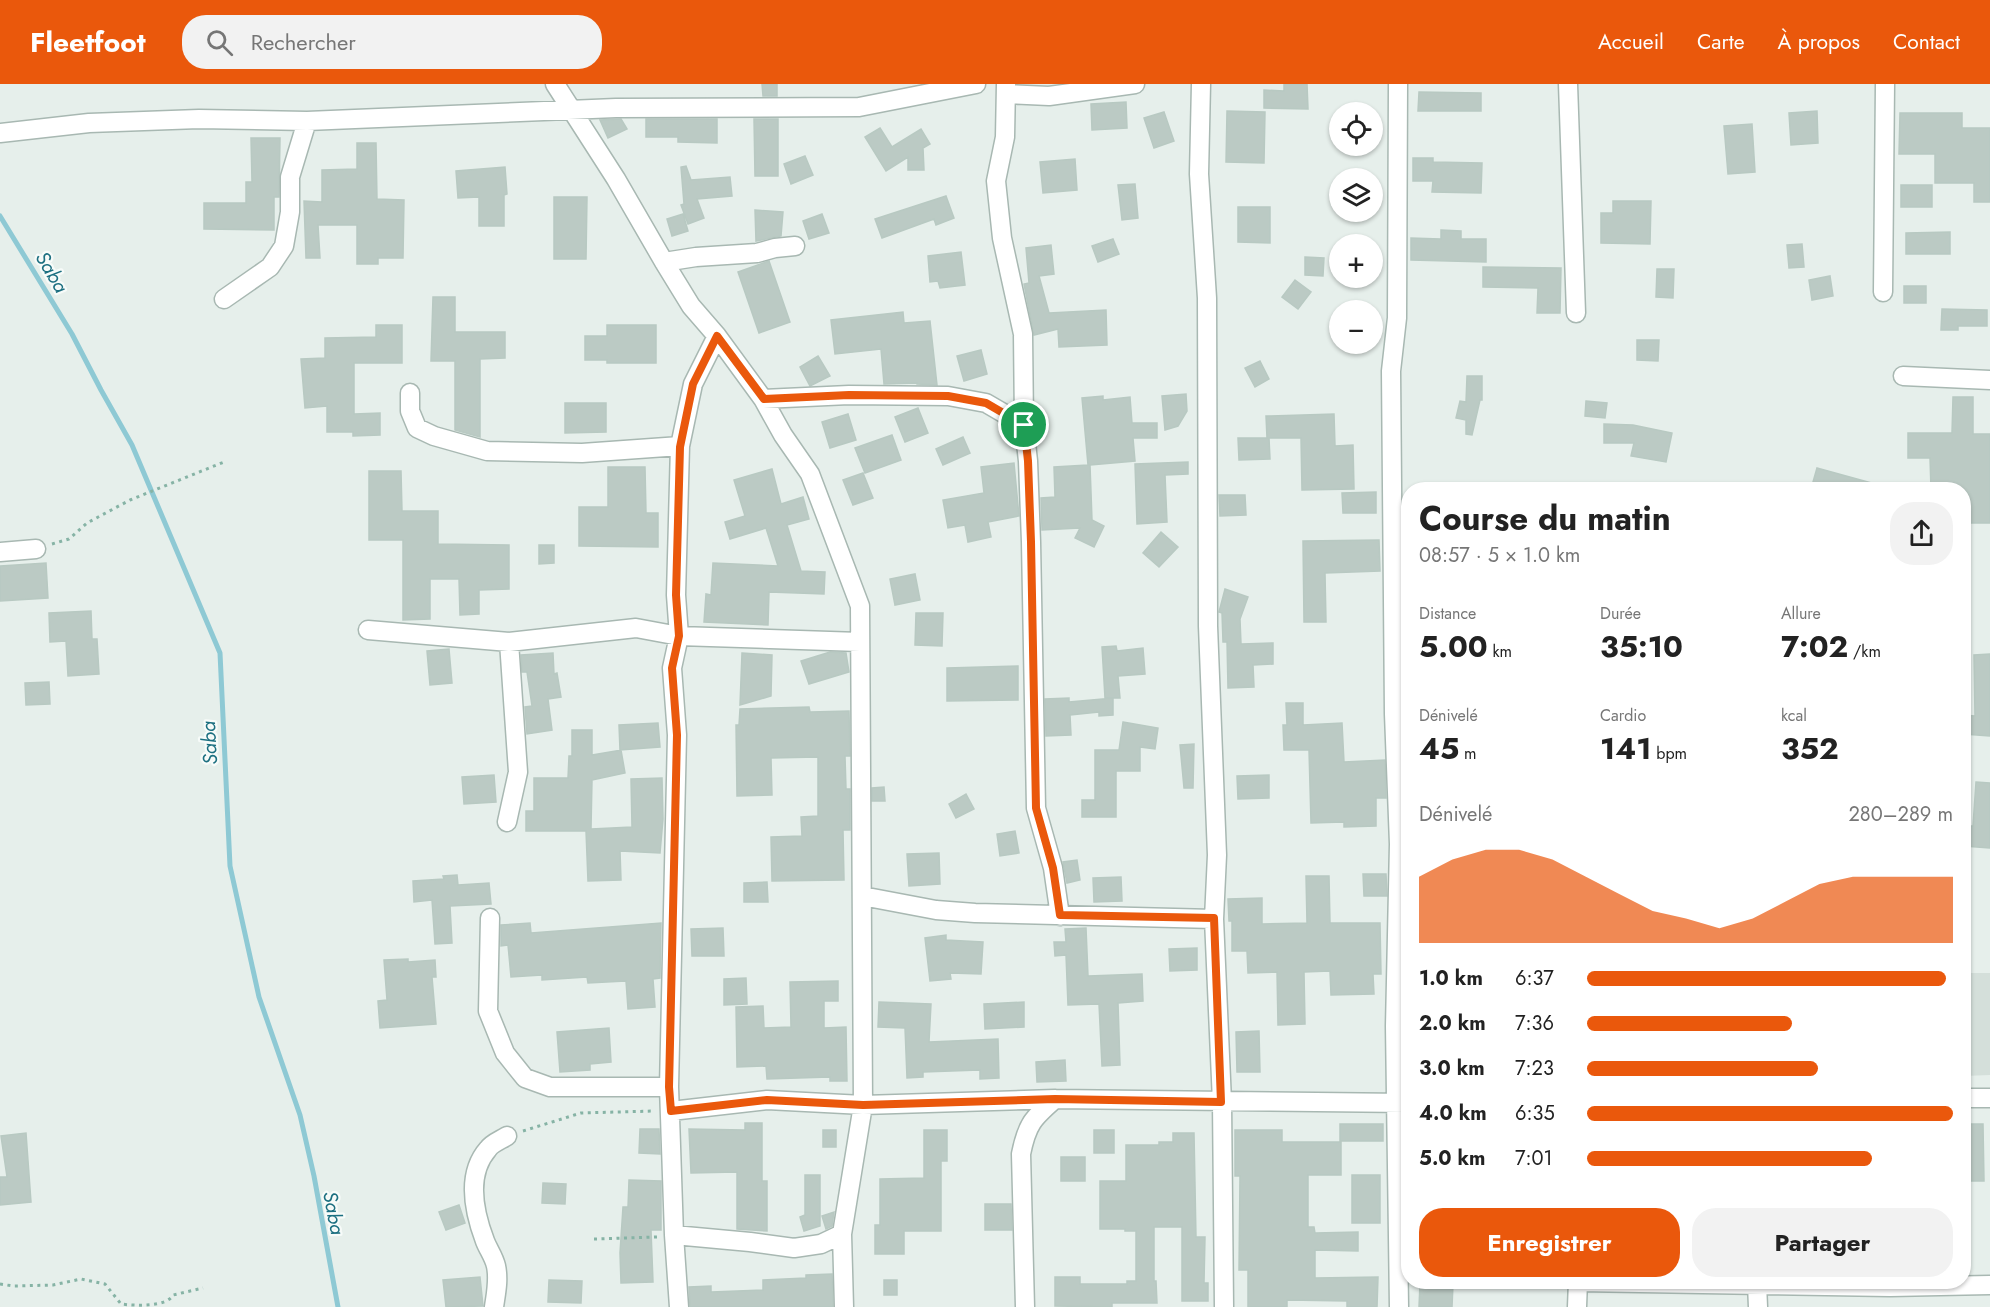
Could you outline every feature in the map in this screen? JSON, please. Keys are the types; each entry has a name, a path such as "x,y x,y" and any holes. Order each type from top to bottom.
{"street":[{"path":"555,84 616,179 663,262 692,306 764,399 783,435 810,474 860,606 863,1105 842,1234 844,1307"},
{"path":"0,133 100,123 199,119 307,121 616,108 859,106 976,84"},
{"path":"1060,915 1053,868 1036,808 1031,542 1028,461 1024,425 1023,334 1002,238 996,181 1005,136 1006,89 1049,96 1135,84"},
{"path":"1201,84 1198,174 1207,298 1208,626 1217,855 1214,918 1221,1102 1224,1307"},
{"path":"1398,84 1397,318 1391,371 1401,714 1395,1026 1401,1092"},
{"path":"1568,84 1576,313"},
{"path":"1883,292 1885,84"},
{"path":"224,299 270,267 284,246 291,212 290,177 307,121"},
{"path":"663,262 706,256 757,254 775,248 795,246"},
{"path":"679,1307 669,1087 677,735 672,668 679,636 676,595 680,447 693,384 717,336"},
{"path":"1903,376 1990,380"},
{"path":"410,393 410,411 417,428 434,436 487,451 582,453 680,447"},
{"path":"764,399 849,395 948,396 986,403 1024,425"},
{"path":"0,552 36,549"},
{"path":"368,630 509,642 636,628 679,636 861,642"},
{"path":"507,822 518,772 509,642"},
{"path":"862,896 936,910 1214,918"},
{"path":"490,918 488,1011 505,1053 525,1078 550,1087 669,1087"},
{"path":"1971,1098 1990,1098"},
{"path":"671,1111 767,1100 863,1105 1055,1099 1401,1103"},
{"path":"1025,1307 1022,1154 1026,1131 1037,1114 1055,1099"},
{"path":"494,1307 498,1280 496,1263 485,1242 479,1220 474,1177 478,1162 489,1147 507,1136"},
{"path":"1399,1307 1401,1171"},
{"path":"674,1236 794,1248 820,1244 842,1234"},
{"path":"1971,1285 1990,1285"},
{"path":"1577,1307 1578,1289"},
{"path":"1757,1289 1758,1307"}],"path":[{"path":"36,549 69,538 87,523 130,500 224,462"},
{"path":"507,1136 581,1113 671,1111"},
{"path":"594,1239 674,1236"},
{"path":"0,1284 53,1285 81,1280 105,1284 121,1304 141,1307 164,1305 171,1301 173,1295 203,1288"}],"shaded area":[{"path":"1971,973 1990,973 1990,1075 1971,1076"}],"building":[{"path":"762,84 777,84 777,96 763,96"},
{"path":"1284,84 1307,84 1308,109 1264,108 1264,90 1284,91"},
{"path":"1419,92 1481,93 1481,111 1418,111"},
{"path":"1126,102 1127,128 1092,130 1091,104"},
{"path":"1227,111 1265,112 1264,163 1226,162"},
{"path":"1817,111 1818,143 1791,145 1789,113"},
{"path":"1164,112 1174,141 1154,148 1144,118"},
{"path":"1900,113 1962,113 1962,128 1990,128 1990,202 1974,202 1974,183 1935,183 1935,154 1899,154"},
{"path":"621,119 627,129 608,138 600,120"},
{"path":"646,119 717,119 717,143 678,142 678,137 646,137"},
{"path":"754,119 778,119 778,176 755,176"},
{"path":"1752,124 1755,172 1728,174 1724,126"},
{"path":"880,128 892,147 921,129 930,144 923,148 924,170 908,170 908,157 886,171 865,137"},
{"path":"251,138 280,138 279,197 274,197 274,230 204,229 204,203 246,203 246,182 252,182"},
{"path":"357,143 376,143 377,199 404,200 403,258 378,258 378,264 357,264 357,225 318,225 320,258 306,258 304,201 322,202 322,170 357,169"},
{"path":"805,156 813,175 791,184 784,164"},
{"path":"1413,158 1433,158 1433,162 1482,163 1481,193 1432,192 1433,181 1413,181"},
{"path":"1075,159 1077,190 1043,193 1040,162"},
{"path":"686,166 691,180 730,177 732,196 697,199 704,218 688,224 681,205 684,204 681,167"},
{"path":"505,167 507,194 504,195 504,226 479,226 479,197 458,198 456,171"},
{"path":"1135,184 1138,218 1122,220 1118,185"},
{"path":"1901,185 1932,185 1932,207 1901,207"},
{"path":"946,196 954,218 936,225 934,219 882,238 875,219"},
{"path":"554,197 587,197 586,259 554,259"},
{"path":"1613,201 1651,201 1650,244 1601,243 1601,213 1613,213"},
{"path":"1238,207 1270,207 1270,243 1238,242"},
{"path":"755,210 783,212 781,236 756,241"},
{"path":"683,214 688,231 672,236 667,219"},
{"path":"822,214 829,233 809,239 803,221"},
{"path":"1441,230 1461,231 1461,239 1486,239 1486,262 1411,260 1411,238 1441,239"},
{"path":"1950,232 1950,254 1906,254 1906,233"},
{"path":"1113,239 1119,254 1098,262 1092,246"},
{"path":"1802,244 1804,267 1789,268 1787,245"},
{"path":"1051,245 1054,274 1039,276 1049,313 1106,310 1107,345 1059,347 1058,329 1034,335 1024,284 1029,283 1026,248"},
{"path":"961,252 965,285 940,288 938,281 930,282 928,256"},
{"path":"1305,257 1324,258 1323,276 1305,275"},
{"path":"769,261 790,322 759,333 738,272"},
{"path":"1483,267 1561,268 1560,313 1537,313 1538,288 1483,287"},
{"path":"1657,269 1674,269 1673,298 1656,297"},
{"path":"1830,276 1833,296 1812,300 1809,280"},
{"path":"1295,280 1311,292 1298,309 1282,297"},
{"path":"1904,286 1926,286 1926,303 1904,303"},
{"path":"433,297 455,297 455,332 505,332 505,358 480,359 480,437 455,430 455,361 431,361"},
{"path":"1942,309 1987,310 1987,326 1958,326 1958,330 1941,330"},
{"path":"903,312 904,323 930,321 937,385 884,384 881,349 835,354 831,320"},
{"path":"376,325 402,325 402,363 354,363 354,414 380,413 380,435 353,436 353,432 327,432 327,406 305,408 301,359 325,358 325,338 376,337"},
{"path":"607,325 656,325 656,363 607,363 607,360 585,360 585,336 607,336"},
{"path":"1637,340 1659,340 1658,361 1637,360"},
{"path":"981,350 987,374 964,381 957,356"},
{"path":"818,356 830,376 810,386 800,367"},
{"path":"1260,361 1269,379 1255,387 1245,368"},
{"path":"1467,376 1482,376 1482,400 1480,400 1472,435 1466,434 1466,420 1456,418 1460,401 1466,402"},
{"path":"1186,394 1187,411 1178,426 1165,430 1162,396"},
{"path":"1103,396 1103,400 1130,397 1132,423 1157,423 1157,438 1133,438 1135,461 1090,465 1092,520 1104,526 1094,547 1075,538 1080,528 1042,530 1041,498 1055,497 1054,467 1088,465 1082,398"},
{"path":"1953,397 1973,397 1973,434 1990,434 1990,523 1971,523 1971,482 1931,482 1930,458 1908,458 1908,433 1952,433"},
{"path":"1586,401 1607,403 1605,418 1585,416"},
{"path":"565,403 606,403 606,432 565,433"},
{"path":"918,408 928,433 905,442 895,417"},
{"path":"848,414 856,440 830,448 822,422"},
{"path":"1334,414 1335,446 1353,445 1354,489 1302,490 1301,438 1269,438 1270,459 1239,460 1238,438 1267,438 1266,416"},
{"path":"1604,424 1633,425 1672,433 1666,462 1631,456 1634,443 1604,443"},
{"path":"892,435 901,460 865,473 855,448"},
{"path":"963,437 970,453 943,465 936,449"},
{"path":"1188,462 1188,474 1165,475 1167,522 1137,524 1135,464"},
{"path":"1014,463 1019,516 988,522 991,537 968,542 965,525 948,528 943,500 984,493 981,467"},
{"path":"608,467 645,467 646,513 658,513 658,547 579,546 579,507 608,507"},
{"path":"1817,468 1868,482 1813,482"},
{"path":"772,469 781,504 803,497 809,519 787,525 801,571 825,572 824,594 769,592 768,625 704,622 706,594 711,595 713,563 778,566 766,528 730,539 725,522 745,516 734,480"},
{"path":"369,471 401,471 402,511 438,511 438,544 509,545 509,589 479,590 479,614 460,615 459,579 430,579 430,619 403,620 403,540 369,540"},
{"path":"863,473 873,498 853,505 843,480"},
{"path":"1376,492 1376,513 1343,513 1342,493"},
{"path":"1219,495 1245,495 1246,515 1220,516"},
{"path":"1161,532 1178,547 1159,567 1143,553"},
{"path":"1379,540 1380,571 1325,573 1326,622 1304,622 1303,541"},
{"path":"539,545 554,545 554,563 539,564"},
{"path":"46,563 48,598 0,601 0,566"},
{"path":"915,574 920,600 895,605 890,579"},
{"path":"1225,589 1248,597 1240,619 1241,644 1273,643 1273,664 1253,665 1254,687 1228,688 1227,642 1223,642 1222,613 1219,612"},
{"path":"91,611 92,639 97,639 99,674 68,676 66,641 50,642 49,613"},
{"path":"916,613 943,613 942,646 915,645"},
{"path":"1116,646 1117,651 1143,648 1145,674 1118,676 1120,698 1105,698 1102,647"},
{"path":"449,649 452,683 430,685 427,651"},
{"path":"830,652 846,653 849,672 809,684 801,661"},
{"path":"553,653 554,674 557,673 561,697 548,699 552,730 527,734 525,707 532,706 527,672 522,672 521,655"},
{"path":"742,653 772,655 771,696 740,705"},
{"path":"1990,654 1990,736 1971,735 1971,716 1975,716 1974,655"},
{"path":"1018,666 1018,700 947,701 947,668"},
{"path":"49,682 50,704 26,705 25,683"},
{"path":"1069,698 1069,702 1113,698 1113,715 1099,716 1099,712 1070,715 1071,735 1046,736 1045,699"},
{"path":"1286,703 1303,703 1303,725 1342,723 1344,762 1385,760 1386,798 1376,798 1376,826 1344,827 1344,822 1311,823 1309,750 1284,750 1283,725 1287,725"},
{"path":"809,707 810,712 849,711 850,756 845,756 846,789 850,789 850,830 843,830 844,880 772,881 771,837 802,836 801,817 818,816 818,757 771,758 772,795 737,796 736,725 739,725 740,709"},
{"path":"1123,722 1158,728 1155,749 1140,747 1140,771 1116,771 1116,817 1082,817 1082,800 1095,800 1095,750 1119,750"},
{"path":"658,723 660,747 620,750 619,725"},
{"path":"572,730 592,730 592,755 621,750 625,773 592,780 591,829 632,827 631,779 662,778 663,819 660,853 620,851 621,880 588,881 586,831 526,831 526,811 534,811 534,778 568,778 569,756 572,756"},
{"path":"1194,744 1193,788 1184,788 1180,745"},
{"path":"494,775 496,802 464,804 462,777"},
{"path":"1269,775 1269,798 1238,799 1237,776"},
{"path":"1976,782 1990,783 1990,848 1971,847 1971,826 1973,826"},
{"path":"884,787 885,801 872,801 872,788"},
{"path":"966,794 974,809 956,818 949,804"},
{"path":"1015,831 1019,853 1000,856 997,834"},
{"path":"939,853 940,884 909,886 907,854"},
{"path":"1077,860 1080,880 1067,883 1063,862"},
{"path":"1363,874 1386,874 1387,896 1364,896"},
{"path":"457,875 458,885 489,883 491,904 450,906 452,943 435,944 432,900 414,902 413,881 444,879 443,876"},
{"path":"1306,876 1329,876 1330,923 1380,923 1381,974 1373,974 1374,994 1331,995 1330,971 1304,972 1305,1024 1278,1025 1277,972 1248,973 1247,951 1232,951 1232,921 1229,921 1228,899 1262,898 1262,924 1307,923"},
{"path":"1121,877 1122,901 1094,902 1093,878"},
{"path":"767,882 768,902 744,902 744,883"},
{"path":"530,923 531,933 661,923 660,978 653,979 655,1007 628,1009 626,981 588,983 587,977 542,980 542,975 511,977 508,945 501,946 501,925"},
{"path":"723,928 724,956 692,956 691,929"},
{"path":"1086,928 1088,976 1142,974 1143,1001 1118,1003 1120,1065 1102,1066 1099,1004 1068,1005 1066,955 1055,956 1054,942 1066,942 1065,929"},
{"path":"946,935 946,940 983,942 981,974 950,973 951,979 930,981 925,938"},
{"path":"1197,948 1197,970 1170,971 1169,949"},
{"path":"408,959 408,962 435,960 436,977 432,977 436,1024 380,1028 378,1001 387,1000 384,960"},
{"path":"746,978 747,1004 724,1005 724,979"},
{"path":"838,981 838,1001 824,1001 824,1028 846,1027 847,1081 830,1081 830,1077 767,1079 766,1066 737,1067 736,1007 763,1006 764,1028 791,1027 790,982"},
{"path":"879,1002 931,1004 929,1042 998,1039 999,1078 980,1079 980,1070 923,1072 923,1077 907,1078 905,1028 878,1027"},
{"path":"1024,1002 1024,1027 985,1029 984,1004"},
{"path":"609,1028 611,1062 590,1064 590,1070 560,1072 557,1032"},
{"path":"1259,1031 1260,1072 1237,1072 1236,1032"},
{"path":"1065,1060 1066,1081 1037,1082 1036,1062"},
{"path":"745,1123 762,1123 762,1181 767,1181 767,1231 737,1229 737,1172 691,1173 689,1129 745,1130"},
{"path":"1340,1124 1383,1124 1383,1141 1340,1141"},
{"path":"1971,1124 1983,1124 1984,1181 1971,1181"},
{"path":"640,1129 659,1129 660,1154 639,1153"},
{"path":"823,1130 836,1130 836,1147 823,1147"},
{"path":"924,1130 947,1130 947,1161 941,1161 941,1231 904,1231 904,1254 875,1254 875,1225 880,1225 880,1179 924,1178"},
{"path":"1094,1130 1114,1130 1114,1153 1094,1153"},
{"path":"1235,1130 1282,1130 1282,1142 1341,1142 1341,1175 1308,1175 1308,1227 1314,1227 1315,1233 1358,1232 1358,1251 1315,1250 1315,1278 1378,1277 1377,1307 1347,1307 1347,1301 1287,1300 1287,1307 1248,1307 1248,1270 1239,1270 1240,1176 1235,1176"},
{"path":"26,1133 31,1202 0,1205 0,1177 7,1177 1,1136"},
{"path":"1173,1133 1194,1133 1196,1237 1205,1237 1204,1283 1208,1283 1208,1301 1182,1301 1182,1227 1154,1227 1154,1281 1156,1281 1157,1303 1112,1303 1112,1307 1055,1306 1055,1277 1080,1277 1080,1284 1127,1284 1127,1281 1136,1281 1136,1231 1100,1229 1100,1181 1126,1181 1126,1145 1159,1145 1159,1142 1173,1142"},
{"path":"1061,1157 1085,1157 1085,1181 1061,1181"},
{"path":"805,1175 820,1175 820,1226 804,1231 800,1217 805,1215"},
{"path":"1352,1175 1380,1175 1380,1223 1352,1223"},
{"path":"629,1180 661,1181 661,1230 651,1230 653,1282 621,1283 623,1207 628,1207"},
{"path":"543,1183 566,1184 565,1204 542,1203"},
{"path":"985,1204 1011,1204 1012,1230 985,1230"},
{"path":"459,1205 465,1223 446,1230 439,1212"},
{"path":"834,1212 832,1226 826,1229 822,1216"},
{"path":"832,1274 833,1307 690,1307 689,1287 711,1286 711,1292 763,1290 763,1280"},
{"path":"480,1277 483,1306 446,1307 443,1280"},
{"path":"549,1280 582,1281 581,1303 548,1302"},
{"path":"884,1280 897,1280 897,1295 884,1295"},
{"path":"1420,1289 1453,1289 1452,1307 1419,1307"}],"waterway":[{"name":"Saba","path":"0,216 72,334 132,445 220,653 230,866 259,997 300,1115 314,1176 338,1307"}],"route":[{"path":"717,336 764,399 849,395 948,396 986,403 1024,425 1028,461 1030,570 1035,660 1033,705 1036,808 1053,868 1060,915 1214,918 1221,1102 1055,1099 863,1105 767,1100 671,1111 669,1087 677,735 672,668 679,636 676,595 680,447 693,384 717,336"}]}
